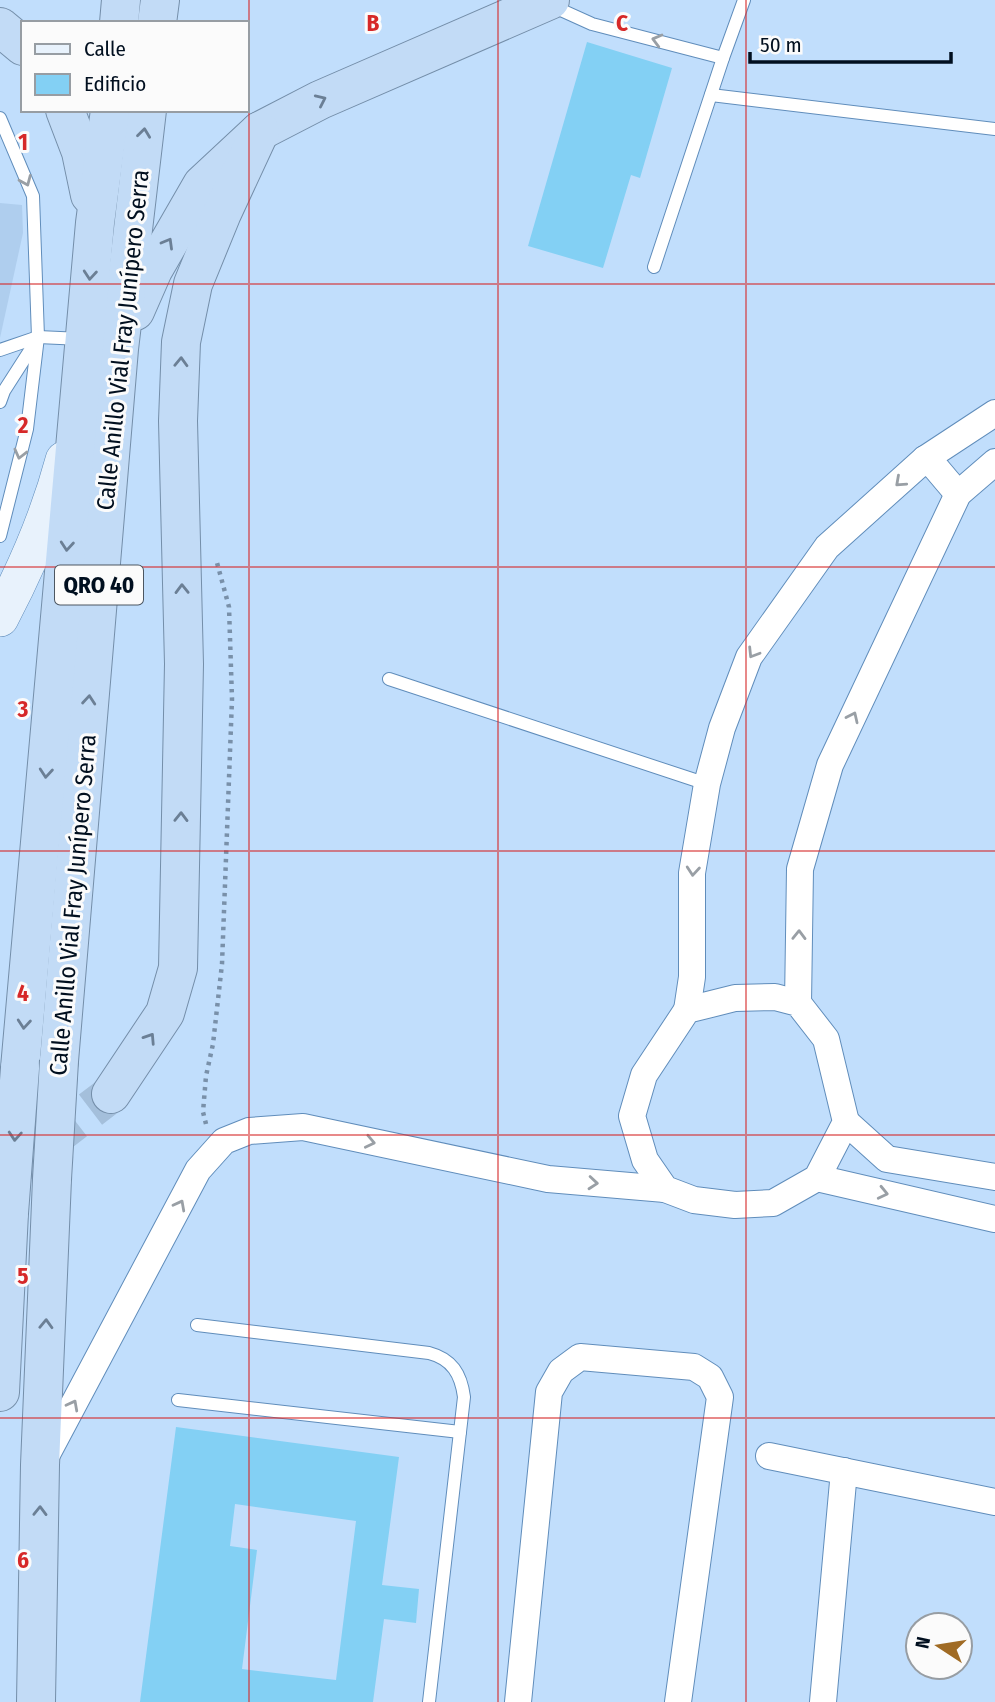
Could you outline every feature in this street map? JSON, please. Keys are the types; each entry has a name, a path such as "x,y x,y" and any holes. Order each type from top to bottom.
{"highway":[{"path":"110,0 110,21"},
{"path":"119,21 121,0"},
{"path":"157,21 160,0"},
{"path":"102,344 153,270 202,185 260,131 320,100 547,1"},
{"path":"0,27 21,44"},
{"path":"66,112 81,152 95,223"},
{"name":"Calle Anillo Vial Fray Junípero Serra","path":"36,1702 40,1465 52,1179 102,344 95,223 110,112"},
{"name":"Calle Anillo Vial Fray Junípero Serra","path":"0,1392 20,1068 78,405 102,344 147,112"},
{"path":"111,1094 165,1013 178,968 184,664 178,421 181,342 193,284 260,131"}],"main road":[{"path":"0,618 27,566 51,505 78,405"}],"street":[{"path":"665,1189 645,1160 632,1116 644,1075 687,1010 692,977 692,873 707,784 722,728 749,657 827,547 925,459 995,413"},
{"path":"925,459 958,494"},
{"path":"995,461 958,494 830,765 800,869 798,1003 825,1039 846,1122 887,1159 995,1177"},
{"path":"687,1010 735,998 775,997 798,1003"},
{"path":"40,1465 198,1170 224,1141 249,1130 303,1127 548,1179 665,1189 694,1200 735,1205 773,1203 817,1178 846,1122"},
{"path":"817,1178 995,1219"},
{"path":"518,1702 549,1392 561,1371 580,1357 694,1367 710,1377 720,1397 678,1702"},
{"path":"769,1456 995,1502"},
{"path":"823,1702 844,1471"},
{"path":"39,1638 56,1702"}],"lane":[{"path":"654,267 744,0"},
{"path":"547,1 592,24 723,58"},
{"path":"712,95 995,129"},
{"path":"0,118 33,196 38,337 27,429 0,536"},
{"path":"0,402 38,337"},
{"path":"0,350 38,337 102,344"},
{"path":"389,679 707,784"},
{"path":"197,1325 429,1353 445,1357 462,1380 464,1396 429,1702"},
{"path":"178,1399 460,1432"}],"path":[{"path":"215,555 229,607 232,699 222,964 203,1112 207,1125 224,1141"}],"shaded area":[{"path":"0,203 22,205 23,233 0,338"}],"building":[{"path":"587,42 672,68 640,178 631,175 603,268 528,246"},
{"path":"176,1427 399,1457 382,1585 419,1589 416,1623 384,1619 373,1702 140,1702","holes":["235,1504 356,1521 336,1680 242,1669 257,1550 230,1546"]}],"tunnel":[{"path":"0,1179 111,1094"}]}
